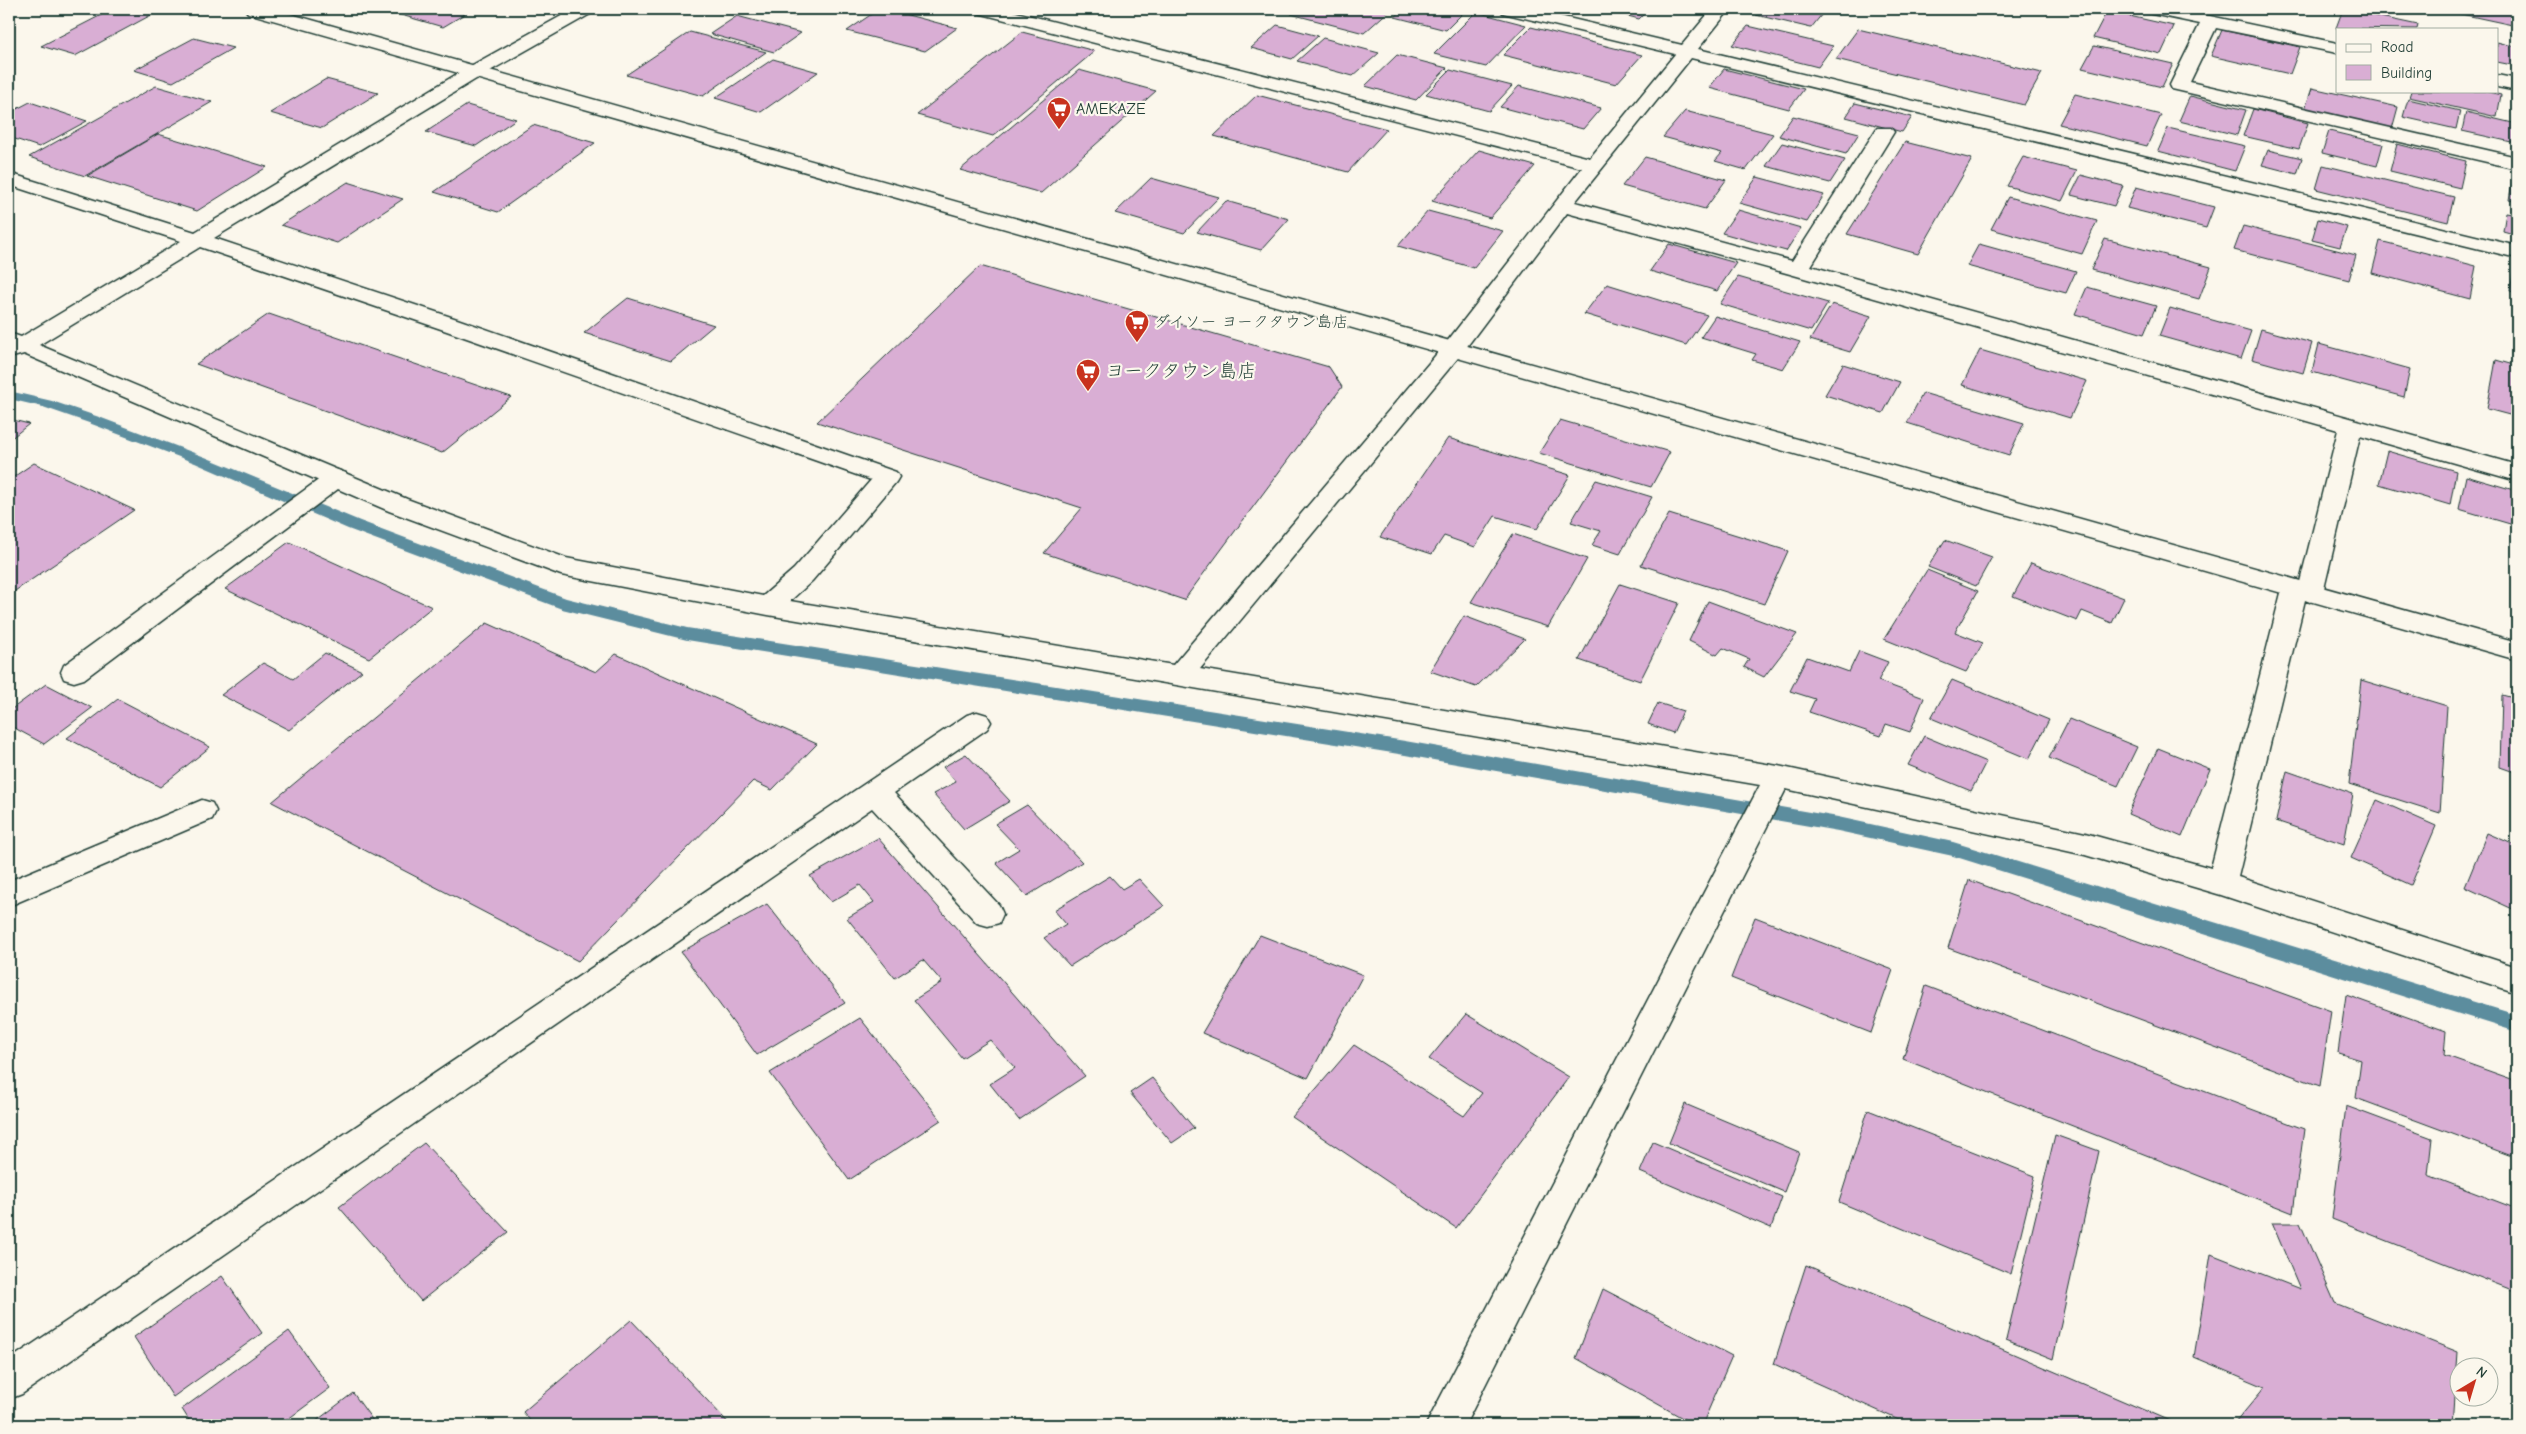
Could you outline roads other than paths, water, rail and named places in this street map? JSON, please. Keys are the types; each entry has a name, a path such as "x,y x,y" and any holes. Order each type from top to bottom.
{"street":[{"path":"254,9 2517,651"},
{"path":"13,346 199,238 474,72 586,9"},
{"path":"984,9 1594,165"},
{"path":"1509,9 2517,252"},
{"path":"1181,674 1454,348 1562,205 1688,53 1721,9"},
{"path":"2152,9 2336,48"},
{"path":"2210,21 2179,85 2517,163"},
{"path":"2498,81 2517,86"},
{"path":"1798,269 1884,132"},
{"path":"9,179 199,238 550,358 887,478 803,575 768,606"},
{"path":"1562,205 1798,269 2517,473"},
{"path":"13,346 337,478 398,505 561,566 768,606 1181,674 1778,777 2085,844 2222,883 2517,980"},
{"path":"2222,883 2350,427"},
{"path":"74,672 337,478"},
{"path":"9,1381 977,722"},
{"path":"1445,1425 1778,777"},
{"path":"875,792 988,914"},
{"path":"9,894 202,811"}],"waterway":[{"path":"9,395 47,404 94,420 200,460 354,525 562,603 687,634 1405,748 1838,824 1953,849 2517,1024"}],"place":[{"name":"AMEKAZE","path":"1059,130"},
{"name":"ダイソー ヨークタウン島店","path":"1137,343"},
{"name":"ヨークタウン島店","path":"1088,392"}]}
